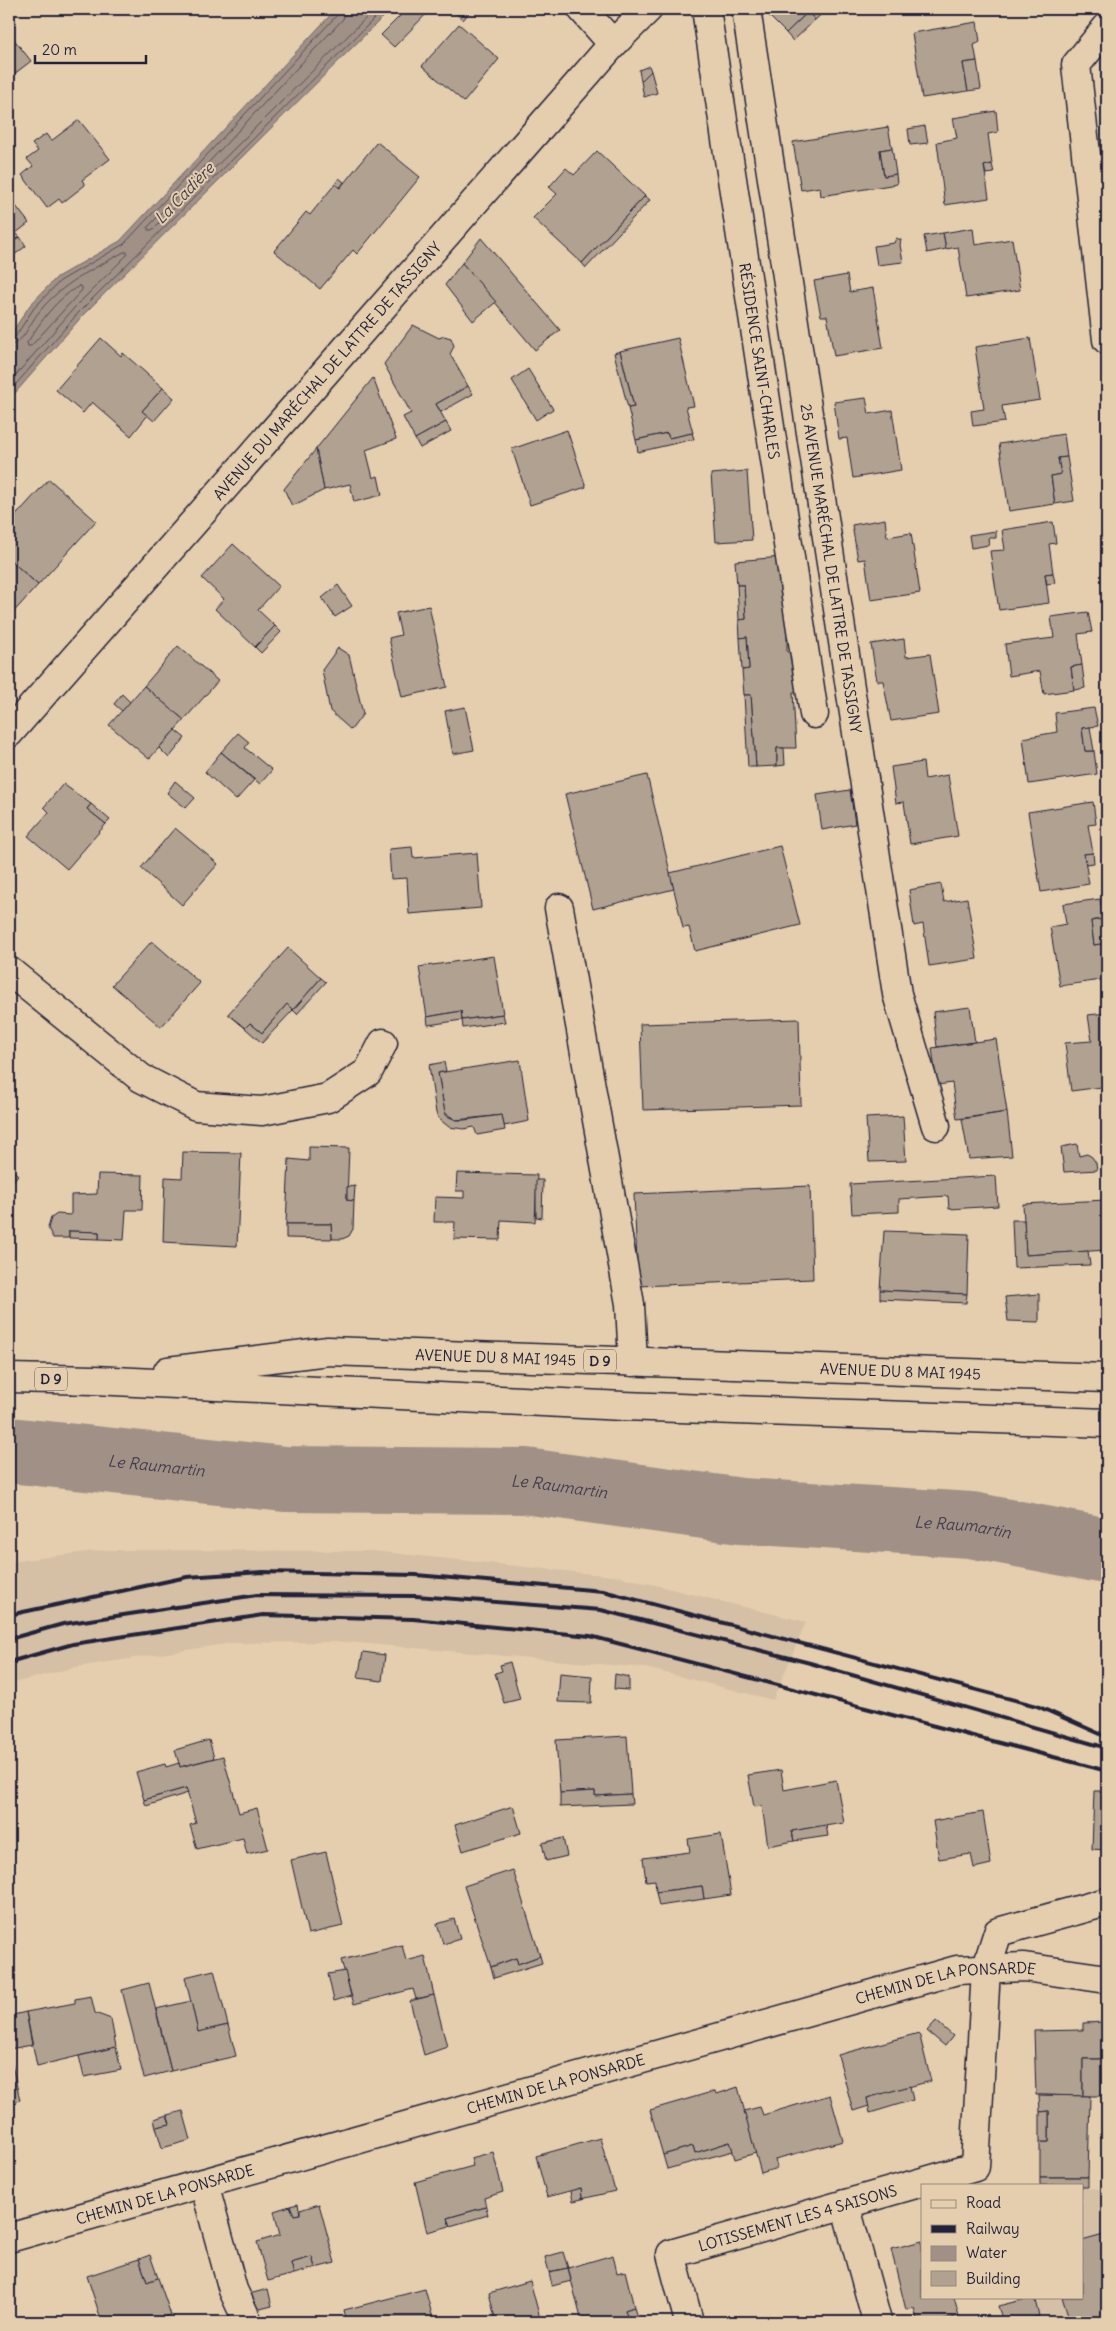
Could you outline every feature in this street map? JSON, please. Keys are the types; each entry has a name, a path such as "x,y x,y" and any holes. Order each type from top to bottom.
{"street":[{"path":"582,9 613,44"},
{"name":"AVENUE DU MARÉCHAL DE LATTRE DE TASSIGNY","path":"9,733 613,44 648,9"},
{"name":"RÉSIDENCE SAINT-CHARLES","path":"706,9 814,714"},
{"name":"25 AVENUE MARÉCHAL DE LATTRE DE TASSIGNY","path":"746,9 897,994 936,1126"},
{"path":"1107,27 1076,65 1107,340"},
{"path":"559,908 630,1304 633,1362"},
{"path":"9,971 141,1078 196,1106 262,1111 328,1098 368,1072 383,1043"},
{"name":"AVENUE DU 8 MAI 1945","path":"94,1380 328,1351 1107,1378"},
{"name":"AVENUE DU 8 MAI 1945","path":"9,1378 94,1380 623,1406 1107,1423"},
{"path":"986,1969 998,1932 1107,1902"},
{"name":"CHEMIN DE LA PONSARDE","path":"9,2238 957,1970 1024,1967 1107,1979"},
{"name":"LOTISSEMENT LES 4 SAISONS","path":"689,2322 671,2254 975,2167 986,1969"},
{"path":"204,2183 233,2290 248,2322"},
{"path":"845,2204 877,2321"}],"shaded area":[{"path":"103,1550 372,1551 622,1577 806,1622 773,1700 646,1668 346,1642 232,1643 76,1667 9,1684 9,1562"},
{"path":"1084,2188 1107,2189 1107,2322 1040,2322 1034,2298 1084,2298"}],"water":[{"name":"La Cadière","path":"336,9 391,9 84,314 9,400 9,337 30,305 57,277 120,241"}],"building":[{"path":"407,9 431,9 394,47 381,35"},
{"path":"451,9 472,9 463,20"},
{"path":"762,9 827,9 815,20 808,12 786,33"},
{"path":"808,12 815,20 793,41 786,33"},
{"path":"977,22 980,42 974,45 977,61 963,63 968,91 922,98 912,33"},
{"path":"459,24 499,59 464,102 422,66"},
{"path":"9,33 31,61 9,78"},
{"path":"977,61 981,89 968,91 963,63"},
{"path":"649,66 651,71 641,81 639,70"},
{"path":"651,71 657,93 644,97 641,81"},
{"path":"996,111 998,132 988,134 992,164 984,166 989,198 945,205 937,142 957,138 953,118"},
{"path":"79,120 110,159 82,180 85,185 62,203 59,199 47,208 22,175 33,166 27,159 38,151 32,144 46,134 51,141"},
{"path":"925,126 928,143 910,145 908,129"},
{"path":"888,127 892,148 880,150 884,176 896,174 897,184 821,196 820,187 801,190 793,142"},
{"path":"377,142 420,177 357,254 353,250 320,289 274,251 306,212 310,215 335,184 340,188"},
{"path":"892,148 896,174 884,176 880,150"},
{"path":"597,151 645,196 582,263 533,218 557,194 549,187 566,168 574,175"},
{"path":"992,164 994,173 986,174 984,166"},
{"path":"339,178 344,182 340,188 335,184"},
{"path":"645,196 650,200 586,268 582,263"},
{"path":"9,197 29,223 16,233 20,237 9,245"},
{"path":"973,228 975,245 1012,239 1020,290 966,298 958,247 946,249 943,233"},
{"path":"943,233 946,249 927,253 924,236"},
{"path":"20,237 26,246 9,259 9,245"},
{"path":"481,238 560,330 535,350 462,263"},
{"path":"896,238 901,240 903,262 877,265 874,246 894,243"},
{"path":"462,263 496,302 473,321 445,285"},
{"path":"847,275 850,292 873,288 883,348 834,356 827,316 821,316 814,281"},
{"path":"413,325 439,338 444,336 451,338 454,346 450,354 468,386 436,404 446,422 415,439 403,417 411,413 384,364"},
{"path":"101,338 121,356 123,353 163,388 142,411 148,415 131,436 92,402 83,413 56,390"},
{"path":"678,338 694,406 686,407 693,433 669,438 667,433 636,440 628,408 634,407 620,351"},
{"path":"1030,338 1040,400 1002,406 1005,422 973,426 971,411 984,409 975,347"},
{"path":"620,351 634,407 628,408 614,353"},
{"path":"528,369 553,409 536,420 512,380"},
{"path":"373,378 396,439 366,450 373,478 378,476 382,495 354,502 350,484 324,490 316,449"},
{"path":"468,386 473,394 441,412 436,404"},
{"path":"163,388 174,398 154,421 142,411"},
{"path":"866,398 869,414 892,410 901,470 853,478 847,438 839,439 834,402"},
{"path":"446,422 451,431 420,448 415,439"},
{"path":"567,430 586,487 530,505 512,449"},
{"path":"667,433 669,438 692,433 694,439 638,452 636,440"},
{"path":"1064,434 1067,457 1058,458 1061,474 1051,476 1055,504 1009,511 999,444"},
{"path":"316,449 324,490 292,506 284,489"},
{"path":"1067,457 1074,501 1055,504 1051,476 1061,474 1058,458"},
{"path":"747,471 752,540 716,542 711,474"},
{"path":"49,479 96,521 38,585 9,559 9,523"},
{"path":"885,519 887,537 911,533 920,593 871,600 865,559 858,560 852,525"},
{"path":"1053,522 1056,543 1049,544 1053,573 1045,574 1049,603 999,610 990,551 1005,550 1002,530"},
{"path":"996,531 996,538 988,538 989,545 971,548 969,535"},
{"path":"233,544 279,586 258,610 275,626 255,647 215,609 224,599 202,578"},
{"path":"782,557 785,615 791,615 792,634 787,634 787,652 794,652 797,692 793,692 796,748 777,748 777,766 756,767 751,695 744,695 742,670 749,669 747,637 740,638 739,620 746,619 744,585 737,585 735,561"},
{"path":"9,559 38,585 9,617"},
{"path":"1053,573 1055,583 1047,584 1045,574"},
{"path":"338,585 352,606 335,617 322,598"},
{"path":"737,585 744,585 746,619 739,620"},
{"path":"429,606 447,687 402,697 389,638 401,635 396,613"},
{"path":"1088,612 1092,632 1078,634 1082,665 1071,667 1074,690 1044,694 1040,671 1009,676 1005,644 1054,638 1051,617"},
{"path":"275,626 281,632 261,653 255,647"},
{"path":"747,637 749,669 742,670 740,638"},
{"path":"904,639 906,657 930,654 939,714 891,721 883,681 877,681 871,644"},
{"path":"178,646 218,681 184,720 144,686"},
{"path":"338,648 349,655 363,714 351,730 330,711 322,670"},
{"path":"1082,665 1085,688 1074,690 1071,667"},
{"path":"144,686 184,720 149,759 109,725"},
{"path":"122,694 130,702 122,711 114,704"},
{"path":"744,695 751,695 756,767 748,767"},
{"path":"465,707 474,750 453,754 445,711"},
{"path":"1094,708 1098,726 1082,728 1085,751 1094,751 1097,774 1029,784 1023,738 1057,732 1055,713"},
{"path":"1090,727 1094,751 1085,751 1082,728"},
{"path":"175,730 185,738 169,758 159,748"},
{"path":"238,733 249,742 245,748 272,770 260,784 221,752"},
{"path":"777,748 784,748 785,765 777,766"},
{"path":"221,752 254,780 236,800 205,772"},
{"path":"923,762 925,779 948,775 958,836 910,844 904,802 896,803 891,767"},
{"path":"647,775 674,889 593,909 565,794"},
{"path":"175,781 195,798 186,808 167,793"},
{"path":"63,784 91,804 87,809 106,824 67,869 28,836 49,812 44,807"},
{"path":"850,790 855,824 822,830 817,795"},
{"path":"1093,802 1096,824 1088,825 1093,853 1084,854 1089,884 1041,892 1028,812"},
{"path":"91,804 110,820 106,824 87,809"},
{"path":"175,828 218,864 182,905 141,868"},
{"path":"780,846 800,925 695,951 689,927 683,928 670,873"},
{"path":"412,847 413,858 477,853 481,908 409,914 407,878 391,879 389,849"},
{"path":"1093,853 1094,863 1086,864 1084,854"},
{"path":"941,884 944,902 967,898 977,959 929,966 923,924 914,926 909,890"},
{"path":"1100,899 1103,919 1091,921 1094,945 1106,943 1107,979 1060,986 1050,927 1066,924 1063,904"},
{"path":"1103,919 1106,943 1094,945 1091,921"},
{"path":"152,941 200,983 161,1027 112,985"},
{"path":"288,948 321,978 293,1010 287,1004 262,1033 250,1023 245,1028 228,1014"},
{"path":"494,956 503,1014 462,1020 461,1011 427,1017 419,967"},
{"path":"321,978 326,982 297,1014 293,1010"},
{"path":"287,1004 293,1010 262,1043 245,1028 250,1023 262,1033"},
{"path":"970,1007 975,1042 937,1047 933,1012"},
{"path":"461,1011 462,1020 428,1025 427,1017"},
{"path":"1107,1013 1107,1105 1104,1106 1102,1087 1071,1091 1065,1043 1092,1041 1088,1015"},
{"path":"503,1014 505,1022 463,1028 462,1020"},
{"path":"799,1019 801,1105 643,1110 640,1024"},
{"path":"996,1039 1007,1112 957,1119 952,1083 937,1085 932,1048"},
{"path":"520,1060 529,1121 504,1126 502,1115 456,1120 445,1113 438,1073"},
{"path":"444,1062 446,1071 438,1073 447,1116 456,1120 464,1120 502,1115 505,1130 477,1135 474,1127 464,1129 449,1127 439,1119 436,1113 429,1065"},
{"path":"1007,1112 1012,1156 969,1159 962,1119"},
{"path":"903,1116 906,1161 869,1162 866,1118"},
{"path":"1077,1144 1079,1156 1087,1154 1092,1157 1096,1163 1097,1170 1064,1172 1061,1147"},
{"path":"309,1147 349,1148 347,1200 354,1201 353,1229 349,1236 342,1239 332,1239 331,1224 286,1224 289,1159 309,1161"},
{"path":"183,1152 241,1153 237,1246 163,1242 165,1177 182,1178"},
{"path":"9,1167 18,1175 9,1186"},
{"path":"457,1173 537,1175 535,1222 501,1220 500,1240 454,1239 455,1222 434,1222 435,1197 464,1198 464,1191 456,1191"},
{"path":"98,1174 143,1175 142,1210 126,1210 124,1240 99,1239 99,1232 69,1231 69,1238 53,1238 48,1228 51,1218 57,1214 71,1215 71,1195 97,1194"},
{"path":"996,1176 998,1206 949,1209 948,1196 899,1199 899,1212 852,1214 850,1184"},
{"path":"536,1180 543,1180 542,1218 536,1217"},
{"path":"355,1186 354,1201 347,1200 347,1187"},
{"path":"810,1186 813,1279 638,1286 634,1194"},
{"path":"1107,1200 1107,1250 1026,1255 1023,1204"},
{"path":"1012,1220 1024,1220 1026,1255 1088,1251 1090,1265 1014,1268"},
{"path":"286,1224 331,1224 332,1239 286,1238"},
{"path":"69,1231 99,1232 99,1239 69,1238"},
{"path":"884,1231 969,1234 967,1294 880,1290"},
{"path":"880,1290 967,1294 966,1303 880,1299"},
{"path":"1039,1294 1039,1322 1008,1321 1005,1297"},
{"path":"363,1652 385,1655 382,1681 358,1678"},
{"path":"510,1662 520,1699 504,1703 495,1673 502,1671 500,1665"},
{"path":"560,1673 592,1676 591,1703 558,1702"},
{"path":"615,1674 629,1677 629,1690 614,1689"},
{"path":"627,1736 631,1794 595,1796 595,1791 560,1793 556,1740"},
{"path":"209,1740 214,1758 180,1767 175,1750"},
{"path":"223,1756 239,1813 257,1808 268,1849 247,1854 243,1838 197,1849 190,1825 196,1823 186,1788 144,1800 136,1772 165,1764 166,1767 179,1763 180,1767"},
{"path":"781,1770 784,1790 836,1780 844,1823 792,1831 794,1841 768,1846 762,1806 754,1807 748,1775"},
{"path":"186,1788 188,1793 146,1806 144,1800"},
{"path":"595,1791 595,1796 631,1794 632,1804 560,1807 560,1793"},
{"path":"1094,1791 1107,1791 1107,1850 1092,1849"},
{"path":"513,1806 521,1833 463,1851 455,1825"},
{"path":"983,1812 991,1864 974,1868 971,1854 939,1859 933,1821"},
{"path":"826,1825 828,1836 794,1841 792,1831"},
{"path":"721,1834 731,1895 704,1899 702,1886 656,1892 655,1880 646,1881 643,1858 690,1852 688,1839"},
{"path":"563,1838 567,1856 546,1861 542,1843"},
{"path":"326,1852 343,1926 308,1934 291,1860"},
{"path":"513,1870 540,1956 518,1964 516,1958 491,1967 464,1886"},
{"path":"702,1886 704,1899 659,1906 656,1892"},
{"path":"454,1919 460,1939 443,1944 437,1924"},
{"path":"402,1945 406,1961 425,1956 434,1995 416,1999 413,1989 354,2004 341,1960"},
{"path":"540,1956 542,1963 494,1978 491,1967 516,1958 518,1964"},
{"path":"214,1970 228,2025 198,2032 185,1977"},
{"path":"345,1971 351,1996 334,2001 328,1974"},
{"path":"149,1983 171,2071 144,2078 122,1990"},
{"path":"434,1995 447,2047 424,2055 410,2001"},
{"path":"91,1996 95,2013 111,2019 116,2047 37,2066 26,2012 75,2003 75,1999"},
{"path":"191,2001 198,2032 228,2025 236,2056 171,2071 156,2009"},
{"path":"26,2012 32,2045 9,2049 9,2016"},
{"path":"936,2021 953,2036 945,2046 927,2031"},
{"path":"1106,2022 1105,2059 1083,2059 1083,2096 1036,2095 1034,2031 1083,2030 1083,2023"},
{"path":"919,2033 931,2081 867,2098 869,2106 853,2111 838,2055"},
{"path":"116,2047 121,2070 84,2077 79,2056"},
{"path":"9,2052 20,2100 9,2103"},
{"path":"1083,2059 1105,2059 1106,2096 1083,2096"},
{"path":"910,2086 913,2100 870,2113 867,2098"},
{"path":"738,2087 756,2153 735,2159 730,2142 695,2153 693,2146 663,2155 650,2110 715,2091 717,2094"},
{"path":"830,2095 843,2141 775,2159 777,2168 761,2173 744,2111 760,2107 763,2115"},
{"path":"1039,2095 1090,2096 1088,2177 1040,2177 1040,2142 1049,2142 1049,2111 1040,2112"},
{"path":"183,2111 191,2140 162,2148 156,2127 170,2124 167,2115"},
{"path":"1049,2111 1049,2142 1040,2142 1040,2112"},
{"path":"167,2115 170,2124 156,2127 154,2119"},
{"path":"600,2138 615,2191 582,2199 581,2188 547,2197 536,2156"},
{"path":"730,2142 733,2151 667,2169 663,2155 693,2146 695,2153"},
{"path":"493,2152 503,2192 484,2198 486,2207 447,2218 450,2226 427,2232 415,2182 473,2166 471,2158"},
{"path":"1105,2164 1107,2164 1107,2188 1105,2188"},
{"path":"1040,2177 1088,2177 1088,2187 1084,2187 1084,2184 1040,2184"},
{"path":"581,2188 582,2199 573,2201 571,2191"},
{"path":"298,2204 300,2214 294,2215 290,2206"},
{"path":"319,2204 335,2263 315,2268 312,2257 291,2263 294,2274 268,2281 257,2242 280,2235 274,2211 290,2206 294,2215 300,2214 300,2210"},
{"path":"486,2207 488,2215 450,2226 447,2218"},
{"path":"1107,2234 1107,2322 1070,2322 1062,2298 1084,2298 1084,2240"},
{"path":"921,2241 921,2298 954,2298 959,2316 938,2322 918,2322 914,2308 906,2310 891,2249"},
{"path":"563,2252 568,2268 549,2272 545,2257"},
{"path":"150,2255 158,2278 147,2282 139,2259"},
{"path":"613,2255 617,2273 625,2271 634,2307 625,2310 629,2322 582,2322 568,2268"},
{"path":"312,2257 315,2268 294,2274 291,2263"},
{"path":"139,2259 147,2282 158,2278 171,2315 150,2322 102,2322 87,2276"},
{"path":"568,2268 571,2281 552,2286 549,2272"},
{"path":"530,2281 541,2322 496,2322 489,2293"},
{"path":"268,2289 272,2306 256,2310 249,2294"},
{"path":"425,2289 434,2322 347,2322 344,2310"},
{"path":"1034,2298 1039,2316 1014,2322 1003,2322 998,2306"},
{"path":"634,2307 638,2322 629,2322 625,2310"}],"waterway":[{"name":"Le Raumartin","path":"9,1450 285,1479 525,1481 741,1511 971,1525 1107,1551"}],"railway":[{"path":"9,1615 187,1577 263,1572 416,1575 603,1591 1037,1706 1107,1737"},
{"path":"9,1639 63,1624 257,1595 416,1596 601,1610 810,1663 1107,1748"},
{"path":"9,1662 73,1644 263,1615 413,1619 590,1636 1107,1771"}]}
